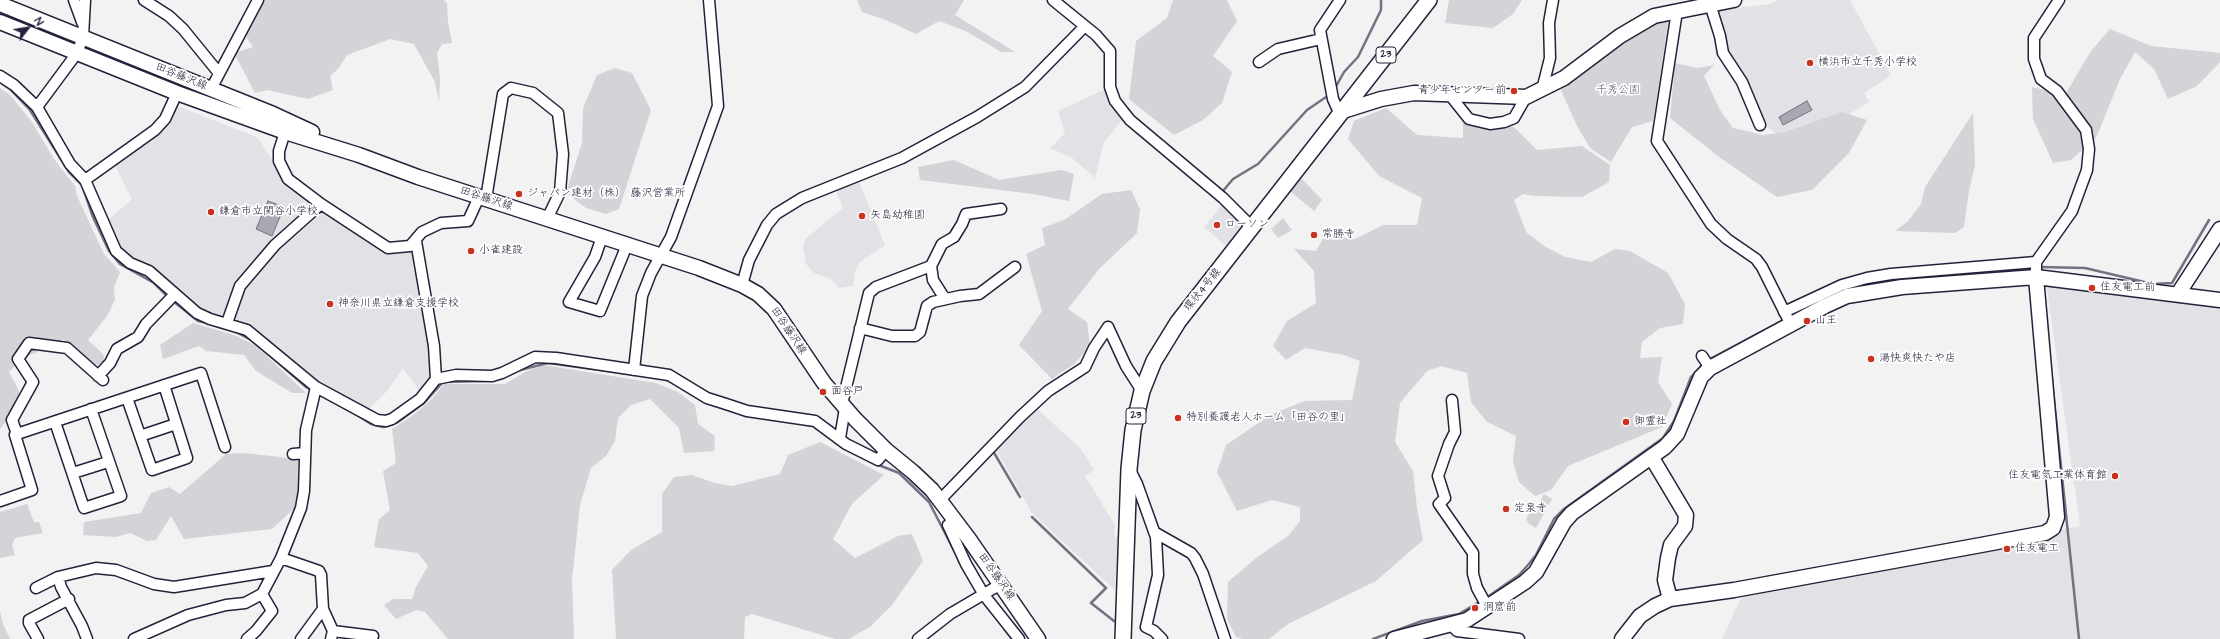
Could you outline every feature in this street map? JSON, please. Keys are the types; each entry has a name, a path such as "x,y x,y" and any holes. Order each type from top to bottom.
{"main road":[{"name":"環状4号線","path":"1123,639 1129,469 1133,430 1142,391 1154,361 1178,322 1253,228 1429,0"}],"street":[{"path":"74,0 82,22"},
{"path":"37,107 77,53 83,37 82,22 85,0"},
{"path":"144,0 169,16 183,29 218,72"},
{"path":"211,89 218,72 258,0"},
{"path":"634,370 642,296 650,273 661,257 671,237 718,106 709,0"},
{"path":"1053,0 1096,35 1110,51 1110,88 1114,102 1130,120 1223,198 1253,228"},
{"path":"1340,0 1321,28 1321,39 1337,108 1344,111 1381,99 1408,94 1526,97 1564,78 1637,25 1654,16 1734,0"},
{"path":"1542,90 1550,58 1549,23 1553,0"},
{"path":"1622,639 1640,616 1654,606 1670,599 1734,590 1981,545 2044,533 2053,528 2057,517 2040,272 2072,211 2087,170 2089,148 2086,130 2057,91 2041,79 2034,59 2034,38 2059,0"},
{"name":"田谷藤沢線","path":"0,4 279,117 359,155"},
{"path":"1710,4 1720,36 1723,53 1742,82 1760,125"},
{"path":"1677,11 1656,141 1711,224 1727,239 1748,253 1762,267 1791,325"},
{"name":"田谷藤沢線","path":"0,22 177,93 285,132 359,155 482,198 706,271 742,285 758,294 774,309 805,356 844,406 886,450 921,479 940,500 1001,584 1038,639"},
{"path":"742,285 749,260 767,224 776,214 802,198 902,158 977,117 1025,87 1085,26"},
{"path":"1259,62 1278,49 1321,39"},
{"path":"0,76 14,85 37,107 70,164 85,180 116,251 130,263 149,271 172,297 197,313 210,319 247,330 316,387 377,420 386,421 420,399 436,379 456,375 492,376 502,373 535,357 556,358 668,376 707,398 747,411 815,421 840,438 846,444 878,460 886,450"},
{"path":"279,117 284,125 285,132 279,151 279,161 288,179 321,204 388,248 410,246 416,241 422,232 440,223 468,221 482,198 503,94 510,88 533,93 558,113 563,154 560,192 547,219"},
{"path":"85,180 155,130 165,119 177,93"},
{"path":"1449,94 1469,119 1490,124 1504,122 1514,118 1526,97"},
{"path":"227,323 240,286 275,245 321,204"},
{"path":"945,300 933,280 931,266 942,244 954,237 966,214 1001,209"},
{"path":"2178,294 2220,229"},
{"path":"602,237 596,257 569,302 600,311 627,245"},
{"path":"416,241 434,346 436,379"},
{"path":"840,438 844,406 860,328 869,293 876,286 931,266"},
{"path":"860,328 892,336 915,336 920,332 927,306 960,296 979,294 1015,267"},
{"path":"1394,639 1467,620 1485,602 1525,582 1536,572 1564,522 1572,513 1652,458 1665,447 1676,434 1706,363 1791,325 1825,306 1862,292 2040,272"},
{"path":"1784,312 1842,285 1891,274 2040,272 2142,292 2178,294 2220,300"},
{"path":"0,501 32,490 15,435 17,434 12,420 33,382 18,359 29,343 67,348 101,378 117,349 138,337 146,324 172,297"},
{"path":"940,500 1020,417 1048,391 1085,367 1094,348 1108,327 1126,366 1142,391"},
{"path":"17,434 205,372 226,447"},
{"path":"127,398 152,470 187,458 164,385"},
{"path":"134,639 188,615 226,605 245,603 262,594 272,571 281,558 301,508 304,491 306,430 316,387"},
{"path":"1452,400 1455,432 1449,444 1438,476 1445,498 1440,504 1473,553 1473,574 1485,602"},
{"path":"55,422 84,508 121,496 108,462 91,409"},
{"path":"140,436 176,424"},
{"path":"293,454 305,452"},
{"path":"1652,458 1686,515 1685,526 1671,545 1668,558 1665,580 1670,599"},
{"path":"73,473 108,462"},
{"path":"1129,469 1137,484 1154,532 1158,575 1146,627 1154,631 1162,639"},
{"path":"955,520 948,525 982,596 1019,639"},
{"path":"1154,532 1191,553 1195,558 1203,574 1225,639"},
{"path":"281,558 319,571 321,575 323,609 332,635 373,636"},
{"path":"36,588 58,577 96,568 116,570 154,584 174,587 272,571"},
{"path":"58,577 61,587 86,639"},
{"path":"918,639 938,622 1001,584"},
{"path":"247,639 256,631 272,611 262,594"},
{"path":"38,639 28,623 29,620 68,599"},
{"path":"301,639 323,609"},
{"path":"1451,624 1457,632 1519,639"}],"shaded area":[{"name":"横浜市立千秀小学校","path":"1778,0 1850,0 1891,75 1864,93 1869,102 1851,113 1842,124 1780,137 1764,124 1728,51 1716,14 1718,10 1771,4"},
{"path":"1106,89 1114,109 1124,118 1104,142 1095,178 1071,157 1050,148 1065,133 1058,111"},
{"path":"1807,101 1812,110 1783,125 1779,117"},
{"name":"鎌倉市立関谷小学校","path":"177,106 254,136 259,140 288,183 314,204 273,241 225,317 212,314 201,309 186,298 151,266 127,256 122,251 108,220 132,199 114,164 159,133 169,122"},
{"path":"856,181 859,182 885,245 860,262 855,271 853,286 839,288 831,279 814,273 806,264 803,248 805,239 843,208 835,188"},
{"path":"268,201 284,207 272,236 256,229"},
{"path":"1222,205 1243,226 1227,247 1204,227"},
{"name":"神奈川県立鎌倉支援学校","path":"326,211 379,246 414,251 429,334 431,377 420,392 403,368 387,391 369,409 314,379 248,324 232,320 242,289 267,258 319,212"},
{"path":"2046,281 2220,304 2220,639 1722,639 1740,600 1746,595 2080,526"},
{"path":"1035,407 1080,448 1094,470 1085,476 1115,525 1114,536 1118,538 1115,590 1032,513 995,448"}],"green space":[{"path":"262,0 444,0 447,3 448,21 452,43 442,44 437,53 440,78 439,102 435,82 414,44 390,39 347,55 338,69 330,76 333,90 308,99 267,90 255,93 234,53 253,47 247,38 247,26"},
{"path":"857,0 964,0 955,15 1015,52 1001,52 966,31 939,21 916,34 886,20 862,12"},
{"path":"1173,0 1227,0 1237,21 1213,56 1232,72 1222,103 1203,120 1174,135 1129,99 1136,41 1167,18"},
{"path":"1449,0 1522,0 1513,14 1493,28 1445,23"},
{"name":"千秀公園","path":"1669,17 1653,121 1632,127 1611,162 1590,148 1577,126 1560,88 1611,46 1653,19"},
{"path":"2110,29 2151,46 2220,53 2220,62 2197,86 2168,99 2154,69 2135,52 2120,79 2096,138 2071,160 2053,163 2033,119 2032,87 2065,95 2091,51"},
{"path":"1675,63 1697,68 1714,65 1704,76 1720,110 1733,128 1763,135 1785,132 1842,112 1867,120 1849,153 1812,190 1777,197 1719,157 1670,118"},
{"path":"615,68 632,73 651,110 619,209 606,214 586,208 566,193 582,143 583,108 597,75"},
{"path":"0,88 10,95 32,122 54,159 75,186 77,196 104,254 120,272 114,287 115,300 107,316 88,340 103,354 105,361 93,367 81,352 63,339 54,348 42,350 21,359 9,372 19,391 19,403 0,429"},
{"path":"1386,108 1417,135 1463,138 1463,120 1514,127 1537,150 1582,146 1610,165 1609,182 1582,197 1535,196 1523,194 1514,200 1526,232 1544,246 1565,257 1591,262 1615,249 1630,251 1668,273 1685,304 1683,324 1660,328 1642,342 1640,358 1662,357 1658,382 1672,404 1662,427 1568,466 1551,490 1535,496 1519,482 1513,461 1516,436 1487,422 1471,402 1467,373 1441,366 1427,371 1400,403 1395,442 1413,471 1417,508 1423,540 1376,581 1288,624 1269,639 1242,639 1236,637 1227,619 1228,582 1256,558 1288,536 1300,521 1300,507 1272,500 1237,511 1217,472 1226,445 1272,414 1305,401 1352,400 1360,361 1344,355 1305,348 1286,360 1273,346 1287,321 1316,303 1314,271 1294,249 1316,251 1325,235 1355,239 1383,225 1417,225 1422,198 1379,176 1348,139 1354,121"},
{"path":"1973,113 1975,165 1969,191 1964,227 1955,233 1895,231 1908,221 1921,204 1925,187"},
{"path":"954,160 999,180 1061,170 1074,174 1069,201 1033,194 920,180 918,167"},
{"path":"1300,177 1322,200 1314,211 1290,191"},
{"path":"1131,190 1140,209 1137,233 1099,269 1068,309 1087,322 1090,346 1074,364 1052,379 1019,345 1042,311 1026,254 1045,245 1042,228 1064,220 1102,194"},
{"path":"1283,218 1292,230 1278,238 1271,229"},
{"path":"193,323 234,335 255,345 306,393 292,393 256,371 244,355 206,351 199,346 163,359 160,345"},
{"path":"543,365 656,383 678,392 695,405 698,424 715,436 714,451 684,453 679,428 650,399 631,405 618,418 615,441 606,456 591,468 580,505 572,579 574,639 448,639 425,612 416,610 396,619 384,605 393,599 412,599 416,587 428,566 418,553 374,547 379,519 390,510 383,471 396,463 392,429 412,416 432,399 444,384 505,384 525,372"},
{"path":"820,442 884,475 852,504 833,539 855,558 898,536 912,534 923,561 892,605 871,626 849,639 835,639 752,614 745,617 744,639 616,639 612,570 631,550 662,532 662,494 674,477 692,475 715,483 732,486 780,474 788,455"},
{"path":"243,453 299,459 298,505 272,529 184,539 171,516 156,540 147,541 130,533 116,537 83,535 84,522 141,513 151,493 169,487 180,494 226,454"},
{"path":"1544,494 1552,499 1536,528 1529,524 1526,519 1532,508 1535,510"},
{"path":"27,504 34,522 39,522 43,533 15,538 12,545 15,555 0,558 0,512"},
{"path":"0,611 3,624 10,639 0,639"}],"waterway":[{"path":"1334,90 1344,72 1358,57 1381,10 1381,0"},
{"path":"0,82 10,89 30,110 69,172 82,185 93,217 109,251 120,264 154,283 169,298"},
{"path":"1223,191 1233,179 1258,164 1307,110 1329,95"},
{"path":"2039,267 2085,268 2153,284 2172,283 2209,220"},
{"path":"1847,289 1881,281 2034,268"},
{"path":"173,301 198,321 209,323"},
{"path":"1789,317 1813,305"},
{"path":"1708,360 1785,319"},
{"path":"236,332 253,341"},
{"path":"266,352 306,387 313,391"},
{"path":"2050,361 2079,639"},
{"path":"520,370 548,363 653,377"},
{"path":"1486,598 1519,575 1528,565 1536,555 1554,519 1564,509 1663,438 1674,421 1691,377 1704,363"},
{"path":"664,379 674,383"},
{"path":"349,410 371,424 383,427 398,422 424,403 443,382 485,381"},
{"path":"805,424 813,426 819,430"},
{"path":"993,451 1020,497"},
{"path":"876,464 899,473 929,502 962,566"},
{"path":"1032,517 1106,588 1091,603 1114,621"},
{"path":"1373,639 1422,621 1459,614 1482,600"},
{"path":"1005,630 1012,639"}],"place":[{"name":"横浜市立千秀小学校","path":"1810,63"},
{"name":"青少年センター前","path":"1514,91"},
{"name":"ジャパン建材（株） 藤沢営業所","path":"519,194"},
{"name":"鎌倉市立関谷小学校","path":"211,212"},
{"name":"矢島幼稚園","path":"862,216"},
{"name":"ローソン","path":"1217,225"},
{"name":"常勝寺","path":"1314,235"},
{"name":"小雀建設","path":"471,251"},
{"name":"住友電工前","path":"2092,288"},
{"name":"神奈川県立鎌倉支援学校","path":"330,304"},
{"name":"山王","path":"1807,321"},
{"name":"湯快爽快たや店","path":"1871,359"},
{"name":"面谷戸","path":"823,392"},
{"name":"特別養護老人ホーム「田谷の里」","path":"1178,418"},
{"name":"御霊社","path":"1626,422"},
{"name":"住友電気工業体育館","path":"2115,476"},
{"name":"定泉寺","path":"1506,509"},
{"name":"住友電工","path":"2007,549"},
{"name":"洞窟前","path":"1475,608"}]}
